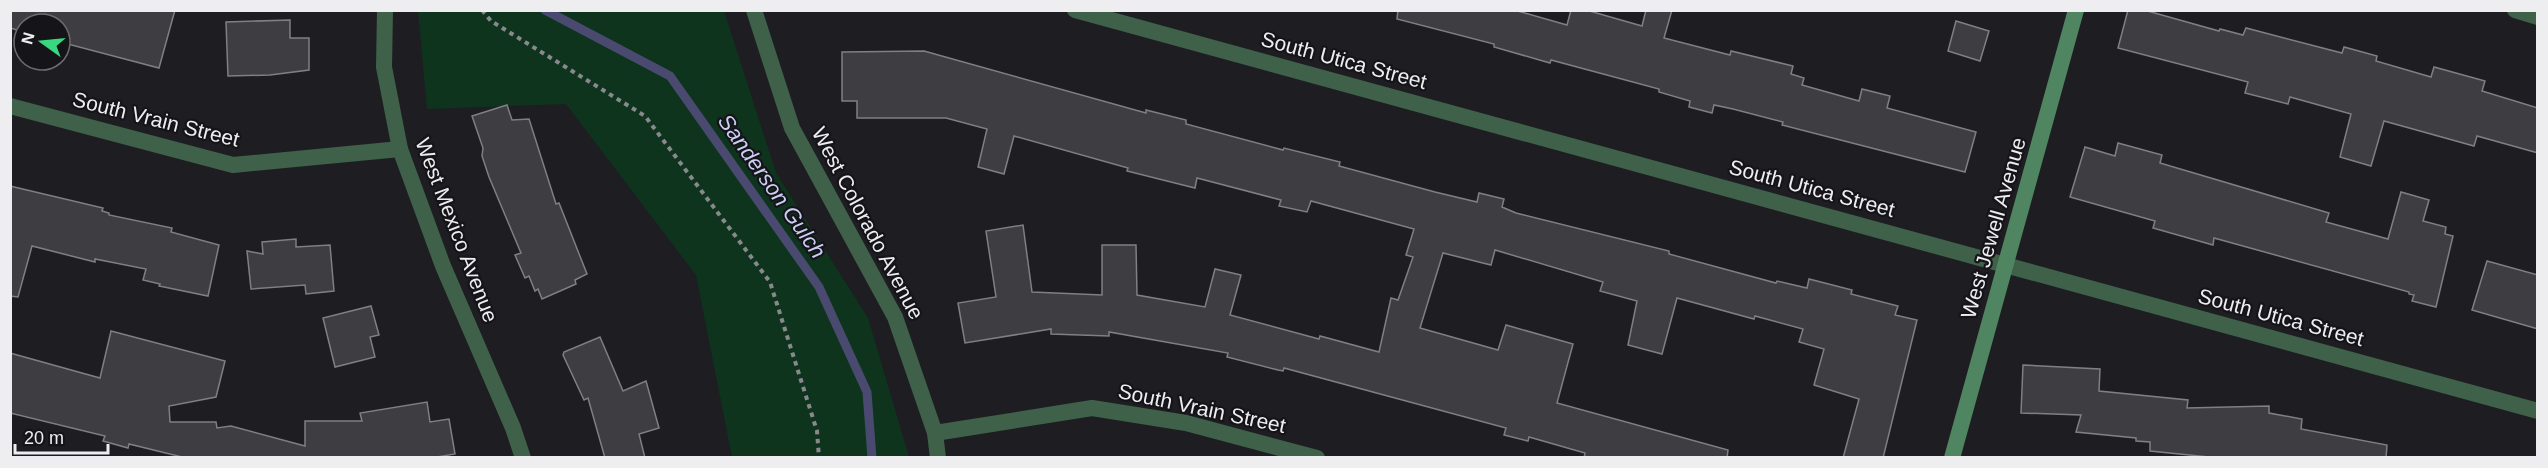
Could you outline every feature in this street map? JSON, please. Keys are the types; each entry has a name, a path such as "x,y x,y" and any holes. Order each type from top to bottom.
{"main road":[{"name":"West Jewell Avenue","path":"1952,458 2076,10"}],"street":[{"name":"West Mexico Avenue","path":"385,10 384,67 400,149 443,266 513,428 523,458"},
{"name":"West Colorado Avenue","path":"754,10 792,128 895,316 935,433 938,458"},
{"name":"South Utica Street","path":"1075,10 2538,411"},
{"path":"2516,10 2538,17"},
{"name":"South Vrain Street","path":"10,106 233,165 400,149"},
{"name":"South Vrain Street","path":"935,433 1092,408 1186,423 1317,458"}],"path":[{"path":"482,10 491,21 645,116 652,125 770,282 817,431 819,458"}],"green space":[{"path":"418,11 724,11 776,173 868,318 909,457 732,457 696,275 566,104 427,109"}],"building":[{"path":"10,10 175,10 159,68 72,45 72,12 12,12 12,29 10,28"},
{"path":"1398,10 1514,10 1567,25 1571,10 1586,10 1642,26 1646,10 1672,10 1664,38 1730,55 1731,51 1793,66 1791,74 1804,78 1802,85 1859,101 1862,89 1890,96 1887,108 1976,132 1965,172 1782,125 1783,122 1733,109 1714,105 1712,113 1689,107 1690,101 1659,92 1659,89 1551,60 1550,63 1494,47 1494,44 1397,19"},
{"path":"2128,10 2144,10 2219,31 2220,29 2243,35 2246,28 2342,53 2344,47 2377,56 2376,61 2431,77 2434,67 2485,81 2482,91 2538,108 2538,153 2477,136 2474,146 2384,121 2371,166 2340,157 2351,114 2290,97 2288,104 2245,93 2248,82 2118,48"},
{"path":"290,20 290,38 309,38 309,70 270,75 228,76 226,22"},
{"path":"1956,21 1989,31 1980,61 1948,51"},
{"path":"924,51 1146,113 1146,110 1186,120 1186,124 1283,150 1284,148 1340,162 1339,166 1435,192 1477,202 1479,193 1504,199 1502,207 1516,213 1669,251 1669,254 1776,283 1777,281 1807,288 1809,279 1852,290 1851,294 1898,306 1895,315 1917,320 1883,458 1843,458 1859,399 1814,385 1824,349 1799,342 1803,329 1755,316 1754,319 1677,298 1662,354 1628,345 1637,301 1600,291 1603,282 1495,250 1491,265 1443,253 1420,328 1498,350 1506,325 1573,344 1557,403 1728,450 1727,458 1584,458 1585,453 1529,437 1528,441 1504,435 1506,428 1284,368 1283,371 1227,357 1228,353 1109,332 1109,336 1051,334 1051,329 965,343 958,303 996,297 986,231 1023,225 1032,292 1102,295 1102,245 1136,245 1137,295 1205,307 1215,269 1241,275 1230,315 1319,339 1320,336 1379,352 1391,298 1398,300 1413,257 1406,255 1414,229 1311,201 1307,212 1279,206 1281,200 1197,178 1195,188 1127,171 1128,168 1014,136 1004,174 978,167 987,129 946,118 857,118 857,101 842,101 842,52"},
{"path":"507,105 512,120 529,119 556,204 559,203 587,274 575,280 576,284 542,299 538,289 535,291 529,276 525,278 515,255 521,253 489,177 482,156 483,148 472,116"},
{"path":"2118,143 2162,155 2160,163 2329,213 2326,222 2388,239 2401,192 2429,200 2423,221 2446,227 2445,234 2453,236 2436,307 2412,301 2414,295 2409,292 2214,238 2213,245 2153,228 2155,221 2070,197 2085,147 2115,156"},
{"path":"10,186 103,208 102,211 109,215 172,228 171,232 219,245 208,296 159,286 160,284 143,280 146,269 95,259 95,262 32,246 18,297 10,296"},
{"path":"296,239 296,247 330,245 334,291 306,294 305,285 251,289 247,251 263,254 262,242"},
{"path":"2487,261 2538,275 2538,329 2472,310"},
{"path":"371,306 379,335 370,337 375,357 335,367 323,318"},
{"path":"111,331 225,361 216,397 169,406 170,422 216,422 217,428 231,426 305,446 305,421 362,421 360,413 427,402 430,422 449,419 455,454 431,458 186,458 129,444 128,448 103,441 105,436 10,413 10,353 100,378"},
{"path":"600,337 623,391 646,381 659,428 639,434 645,458 605,458 588,398 584,400 563,355 564,352"},
{"path":"2023,365 2100,369 2099,391 2188,400 2187,408 2269,406 2269,413 2302,419 2301,429 2387,445 2386,458 2219,458 2150,451 2150,442 2136,441 2136,438 2076,432 2081,415 2021,413"}],"waterway":[{"name":"Sanderson Gulch","path":"545,10 670,76 819,287 867,392 872,458"}]}
